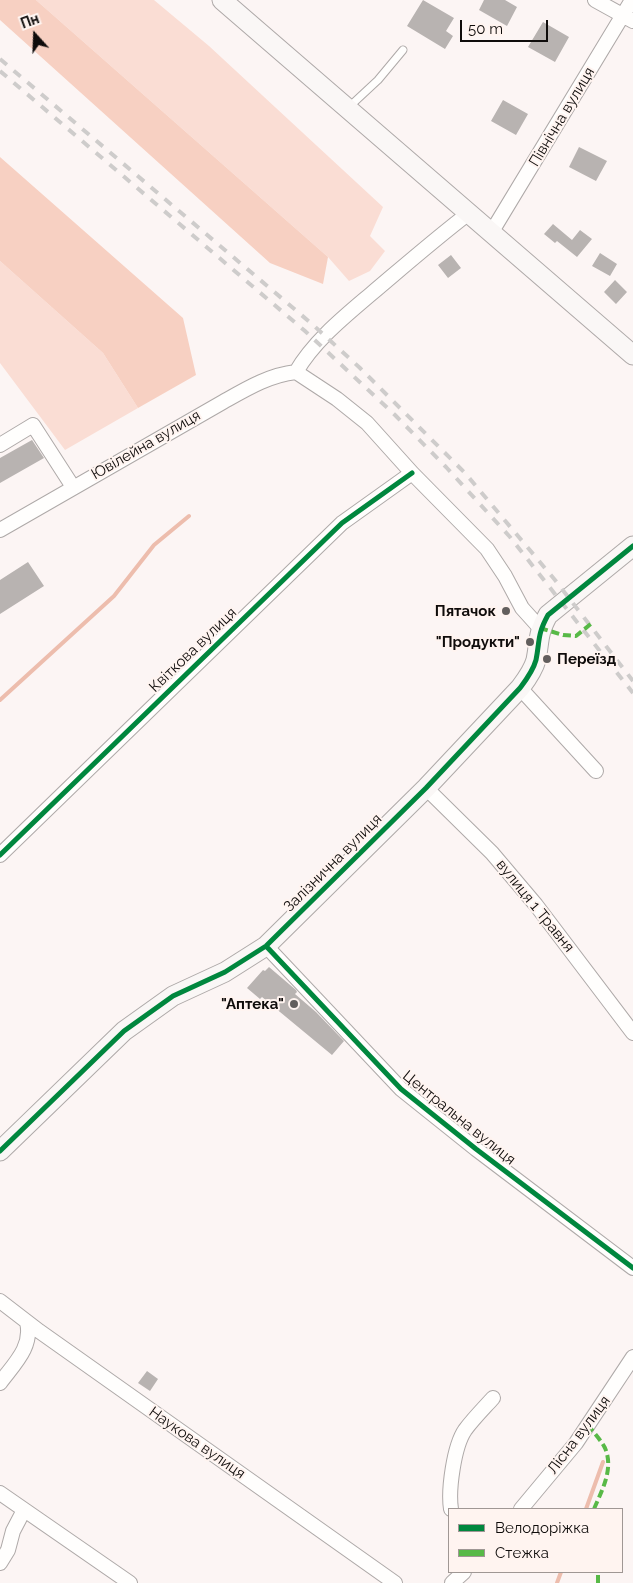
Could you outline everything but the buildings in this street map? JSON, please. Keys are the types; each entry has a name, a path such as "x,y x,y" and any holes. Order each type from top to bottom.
{"street":[{"path":"596,0 628,19"},
{"name":"Північна вулиця","path":"491,233 628,19 632,0"},
{"path":"223,1 633,355"},
{"path":"469,213 337,323 304,358 296,372 337,399 367,423 412,473 487,549 505,576 522,608 540,628 548,615 633,546"},
{"name":"Ювілейна вулиця","path":"0,530 189,420 256,384 280,374 296,372"},
{"path":"0,445 33,425 73,487"},
{"name":"Квіткова вулиця","path":"0,855 342,523 412,473"},
{"name":"Залізнична вулиця","path":"0,1151 106,1048 138,1020 172,996 225,972 266,946 426,788 520,688 531,673 536,661 540,628"},
{"path":"520,688 596,771"},
{"name":"вулиця 1 Травня","path":"426,788 492,853 536,905 633,1033"},
{"name":"Центральна вулиця","path":"266,946 401,1089 476,1149 633,1268"},
{"name":"Наукова вулиця","path":"0,1301 395,1583"},
{"path":"0,1383 24,1350 28,1339 27,1322"},
{"name":"Лісна вулиця","path":"521,1508 576,1443 633,1357"},
{"path":"451,1508 449,1496 458,1444 464,1430 493,1398"},
{"path":"0,1493 130,1583"},
{"path":"0,1563 8,1550 13,1531 24,1510"},
{"path":"452,1583 463,1573"}],"lane":[{"path":"346,109 378,80 403,50"}],"shaded area":[{"path":"0,0 36,0 328,257 323,284 270,263 0,20"},
{"path":"36,0 154,0 209,46 383,207 370,236 385,251 370,271 349,281 328,257"},
{"path":"0,157 183,318 196,375 138,408 103,353 0,261"},
{"path":"0,261 103,353 138,408 65,450 0,363"}],"waterway":[{"path":"0,700 114,596 154,545 189,516"},
{"path":"586,1508 603,1462"},
{"path":"557,1583 561,1573"}],"railway":[{"path":"0,59 312,324 360,368 465,473 555,580 633,681"},
{"path":"0,71 305,331 395,415 510,537 633,693"}],"marked path":[{"path":"540,628 563,635 576,636 592,623"},
{"path":"588,1425 605,1448 608,1464 606,1479 594,1508"},
{"path":"598,1573 598,1583"}],"cycle path":[{"path":"0,855 342,523 412,473"},
{"path":"0,1151 124,1031 173,996 225,972 266,946 426,788 520,688 535,664 540,633 548,615 633,546"},
{"path":"266,946 401,1089 476,1149 633,1268"}],"place":[{"name":"Пятачок","path":"506,611"},
{"name":"\"Продукти\"","path":"530,642"},
{"name":"Переїзд","path":"547,659"},
{"name":"\"Аптека\"","path":"294,1004"}]}
